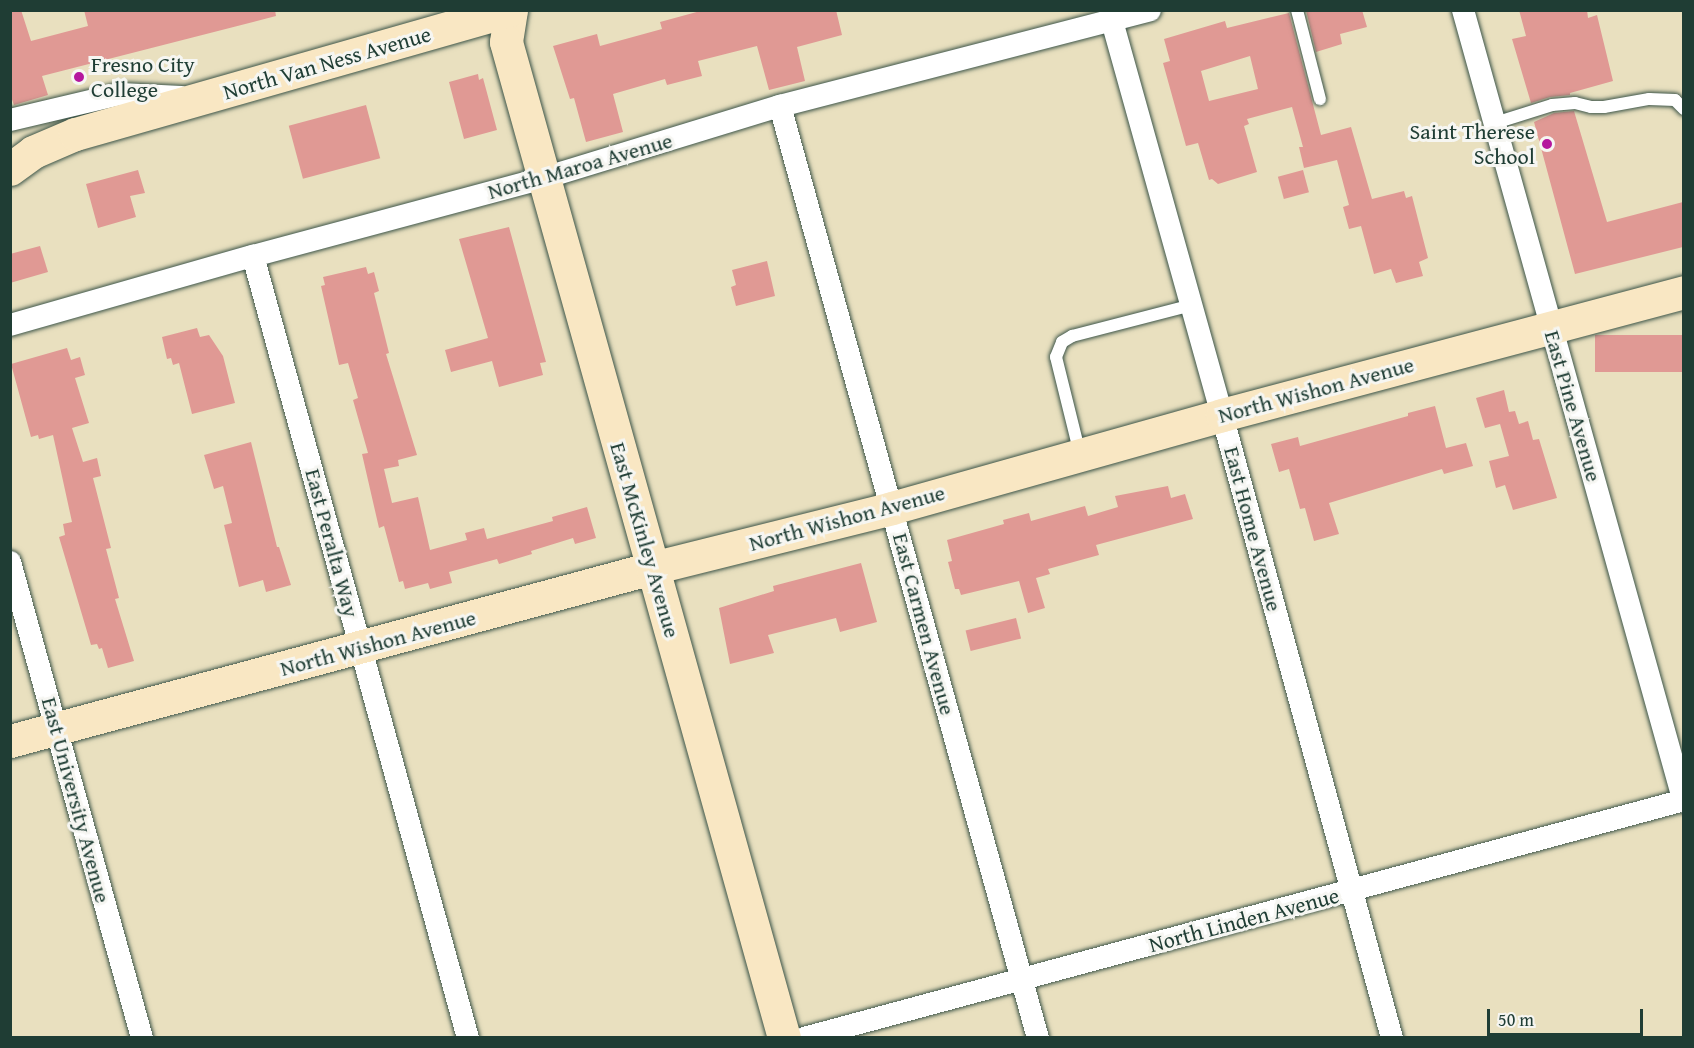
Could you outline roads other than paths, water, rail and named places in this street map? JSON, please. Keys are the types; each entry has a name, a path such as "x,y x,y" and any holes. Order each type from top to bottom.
{"main road":[{"name":"North Van Ness Avenue","path":"10,169 33,152 75,134 497,18"},
{"name":"East McKinley Avenue","path":"497,18 544,178 784,1038"},
{"name":"North Wishon Avenue","path":"10,741 652,568 892,508 1222,415 1683,292"}],"street":[{"name":"North Maroa Avenue","path":"10,325 544,178 780,106 1110,16 1150,10"},
{"name":"East Pine Avenue","path":"1463,10 1683,800"},
{"name":"East Home Avenue","path":"1110,16 1192,305 1392,1038"},
{"path":"10,120 120,94 203,98"},
{"name":"East Carmen Avenue","path":"780,106 1038,1038"},
{"name":"East Peralta Way","path":"254,256 468,1038"},
{"name":"East University Avenue","path":"10,562 142,1038"},
{"name":"North Linden Avenue","path":"804,1038 1683,800"}],"lane":[{"path":"1297,10 1320,99"},
{"path":"1495,123 1552,105 1575,103 1591,107 1649,99 1675,100 1683,109"},
{"path":"1080,455 1056,357 1062,342 1072,336 1192,305"}],"place":[{"name":"Fresno City College","path":"79,77"},
{"name":"Saint Therese School","path":"1547,144"}]}
